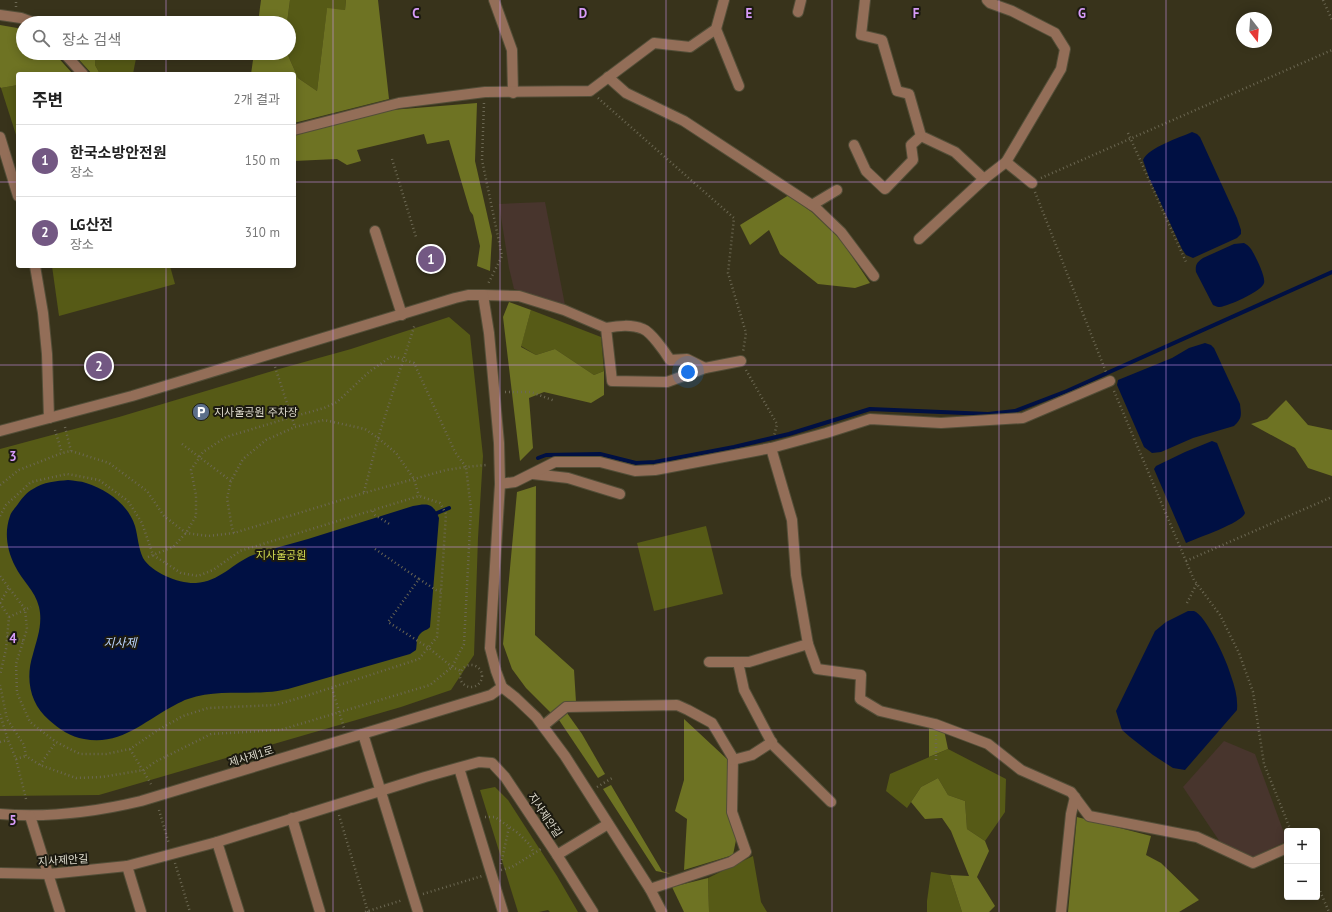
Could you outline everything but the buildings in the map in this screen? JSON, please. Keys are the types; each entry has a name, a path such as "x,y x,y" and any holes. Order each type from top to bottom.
{"street":[{"path":"494,0 512,50 513,92"},
{"path":"724,0 716,29 739,86"},
{"path":"798,12 800,0"},
{"path":"865,0 862,35 882,40 897,91 909,94 921,136 955,152 984,179"},
{"path":"919,239 984,179 1006,162 1061,69 1065,49 1055,33 1012,11 990,3 987,0"},
{"path":"0,15 16,17"},
{"path":"296,129 398,102 485,92 590,91 654,43 690,47 716,29"},
{"path":"70,60 81,72"},
{"path":"608,77 626,93 684,121 812,205 842,232 874,276"},
{"path":"854,146 866,171 885,189 913,160 911,145 921,136"},
{"path":"0,137 16,189"},
{"path":"1006,162 1032,182"},
{"path":"812,205 837,190"},
{"path":"375,231 402,315"},
{"path":"35,268 43,313 47,354 49,418"},
{"path":"0,431 132,396 468,295 518,296 564,310 606,328 622,325 644,329 659,344 670,360 687,359 704,368"},
{"path":"483,295 499,443 500,484 490,648 496,671 502,687 536,717 565,756 650,889 662,912"},
{"path":"606,328 612,381 667,382 704,368 741,361"},
{"path":"500,484 516,482 555,462 600,462 635,471 655,470 771,448 870,419 941,423 1023,418 1110,381"},
{"path":"771,448 792,520 796,575 808,644 817,669 861,675 860,699 880,711 935,724 988,744 1020,770 1071,792 1089,816 1197,837 1253,863 1284,849"},
{"path":"532,474 568,478 620,494"},
{"path":"709,662 749,662 808,644"},
{"path":"738,662 744,690 772,742 831,802"},
{"name":"제사제1로","path":"0,814 30,816 86,812 141,802 491,695 502,687"},
{"path":"543,726 566,707 677,705 712,723 733,758 732,812 746,852 731,862 650,889"},
{"path":"362,734 381,790 418,912"},
{"path":"733,760 752,756 772,742"},
{"name":"지사제안길","path":"0,873 49,874 127,866 218,842 381,790 479,762 492,763 506,777 593,912"},
{"path":"459,768 503,912"},
{"path":"1061,912 1071,814 1075,797"},
{"path":"30,816 60,912"},
{"path":"292,818 320,912"},
{"path":"557,855 608,824"},
{"path":"218,842 239,912"},
{"path":"127,866 141,912"}],"path":[{"path":"1323,0 1332,20"},
{"path":"1103,365 1032,182 1332,50"},
{"path":"590,91 734,218 728,273 746,333 741,361 776,424 776,429"},
{"path":"483,295 502,256 482,160 485,92"},
{"path":"1128,133 1186,262"},
{"path":"392,159 416,237"},
{"path":"364,493 378,438 415,324"},
{"path":"0,685 7,719 24,745 26,756 40,765 76,778 102,777 144,770 155,762 211,734 280,730 430,685 452,667 464,644 472,509 466,467 455,452 414,363 392,356 369,372 337,402 324,408 226,437 203,452 191,470 196,495 196,516 186,533 173,547 148,557"},
{"path":"275,366 295,427"},
{"path":"1110,381 1186,561 1197,583 1220,615 1239,654 1253,692 1264,764 1290,828"},
{"path":"494,392 531,392 555,401"},
{"path":"234,533 227,498 231,481 243,459 266,440 295,427 324,420 365,429 378,438 396,453 414,479 419,496"},
{"path":"65,427 71,451"},
{"path":"55,430 62,453"},
{"path":"182,444 200,456 231,481"},
{"path":"0,485 19,470 62,453 71,451 109,463 147,491 164,516 186,533 208,536 234,533 364,493 446,470 486,465"},
{"path":"0,516 6,504 31,482 67,474 99,480 128,501 142,523 153,555 181,572 198,576 213,570 240,551 419,496 440,503 446,514 437,637 419,659 276,705 208,708 183,716 158,730 130,749 106,754 80,754 56,742 30,722 17,693 16,664 27,629 25,609 0,576"},
{"path":"1186,561 1332,497"},
{"path":"405,501 406,505"},
{"path":"373,511 374,515 391,525"},
{"path":"317,528 319,533"},
{"path":"375,549 436,590 441,591"},
{"path":"419,579 388,622 420,644 429,648 452,667 462,671"},
{"path":"1187,603 1197,583"},
{"path":"0,675 6,649 9,617 0,603 9,587"},
{"path":"9,617 31,607"},
{"path":"7,636 24,641"},
{"path":"467,666 477,667 481,670 481,679 477,685 470,687 464,684 460,678 462,671 467,666"},
{"path":"332,688 344,728"},
{"path":"0,714 16,759 26,799"},
{"path":"935,724 936,762"},
{"path":"0,742 8,740"},
{"path":"40,765 56,742"},
{"path":"130,749 144,770 151,784"},
{"path":"16,759 26,756"},
{"path":"588,793 614,777"},
{"path":"159,810 170,846"},
{"path":"338,813 367,912 406,900"},
{"path":"483,817 495,817 529,844 534,853"},
{"path":"508,827 499,871 512,867 543,847"},
{"path":"174,860 190,912"},
{"path":"421,895 484,875"},
{"path":"1320,891 1329,912"}],"shaded area":[{"path":"545,202 565,305 514,289 509,268 499,204"},
{"path":"1224,741 1255,754 1284,833 1284,842 1253,857 1220,842 1183,787"}],"green space":[{"path":"261,0 290,0 288,16 259,16"},
{"path":"290,0 346,0 345,10 327,9 317,91 298,78 290,60 296,60 296,16 288,16"},
{"path":"346,0 378,0 389,99 296,122 296,73 298,78 317,91 327,8 345,10"},
{"path":"0,25 16,28 16,60 60,60 71,72 16,72 16,85 0,87"},
{"path":"79,60 95,60 95,65 99,72 90,72"},
{"path":"95,60 136,60 133,72 99,72 95,65"},
{"path":"253,60 290,60 295,72 251,72"},
{"path":"16,85 16,135 1,88"},
{"path":"477,103 475,161 492,236 490,271 477,266 480,246 473,215 470,211 449,140 427,144 424,134 357,150 361,161 347,165 337,159 296,161 296,134 391,110"},
{"path":"789,195 813,213 841,240 870,283 855,288 818,284 780,254 769,230 750,245 740,225"},
{"path":"52,268 171,268 175,284 59,316"},
{"path":"509,302 531,310 521,347 536,355 555,349 594,375 604,371 604,395 591,403 544,392 529,398 533,448 520,461 503,317"},
{"path":"531,310 601,337 604,371 594,375 555,349 536,355 521,346"},
{"name":"지사울공원","path":"449,317 470,335 483,456 478,538 474,655 451,690 401,707 99,795 0,796 0,449 119,417 351,349"},
{"path":"1286,400 1308,425 1332,430 1332,476 1308,468 1295,448 1251,424 1267,419"},
{"path":"536,486 535,635 574,670 576,702 552,714 526,688 512,669 503,644 517,492"},
{"path":"706,526 723,594 654,611 637,543"},
{"path":"567,713 582,734 605,774 598,778 559,720"},
{"path":"684,719 727,759 728,804 737,835 733,855 684,870 687,819 675,811 684,780"},
{"path":"929,728 944,730 948,749 929,757"},
{"path":"948,749 1006,779 1005,812 985,841 967,829 965,801 948,795 938,778 921,787 907,808 886,791 890,774"},
{"path":"938,778 948,795 965,801 967,829 985,841 989,851 977,877 995,906 989,912 962,912 950,875 969,876 951,831 942,818 925,819 911,802 921,787"},
{"path":"611,785 662,871 671,874 656,871 603,789"},
{"path":"495,787 508,800 557,876 578,912 550,912 548,910 539,912 518,912 480,790"},
{"path":"1077,817 1151,836 1146,855 1161,863 1199,900 1179,912 1068,912"},
{"path":"753,856 761,902 767,912 709,912 708,878"},
{"path":"931,872 950,875 962,912 927,912"},
{"path":"708,878 709,912 684,912 672,887"}],"water":[{"path":"1192,132 1200,137 1241,230 1241,234 1237,238 1193,258 1186,255 1182,249 1149,178 1143,160 1146,155 1158,147"},
{"path":"1244,243 1248,245 1255,256 1262,271 1264,283 1258,290 1246,297 1233,303 1217,307 1213,305 1196,272 1197,264 1203,258 1234,244"},
{"path":"1205,343 1214,348 1240,404 1240,418 1234,426 1193,438 1161,452 1152,453 1144,447 1117,385 1118,380 1172,358 1189,348"},
{"path":"1212,441 1217,443 1245,513 1242,517 1228,526 1186,543 1154,469 1156,466 1185,452"},
{"name":"지사제","path":"68,480 94,486 116,499 132,518 141,554 147,563 160,573 182,582 189,583 204,582 219,576 253,555 413,506 423,504 429,505 435,509 439,518 430,627 418,636 416,650 410,654 288,689 270,692 217,693 198,696 175,705 132,731 109,739 84,739 74,736 49,720 33,699 29,673 39,631 40,613 35,596 12,560 7,541 8,522 12,511 27,493 50,482"},
{"path":"1188,611 1194,611 1199,614 1216,640 1234,684 1237,710 1185,770 1173,768 1130,737 1122,730 1116,711 1155,631 1166,622"}],"waterway":[{"path":"538,458 546,455 600,454 636,463 655,462 734,447 789,434 870,409 988,414 1015,411 1067,391 1332,272"},
{"path":"437,513 449,508"}],"place":[{"name":"한국소방안전원","path":"431,259"},
{"name":"LG산전","path":"99,366"},
{"name":"지사울공원 주차장","path":"201,412"}]}
